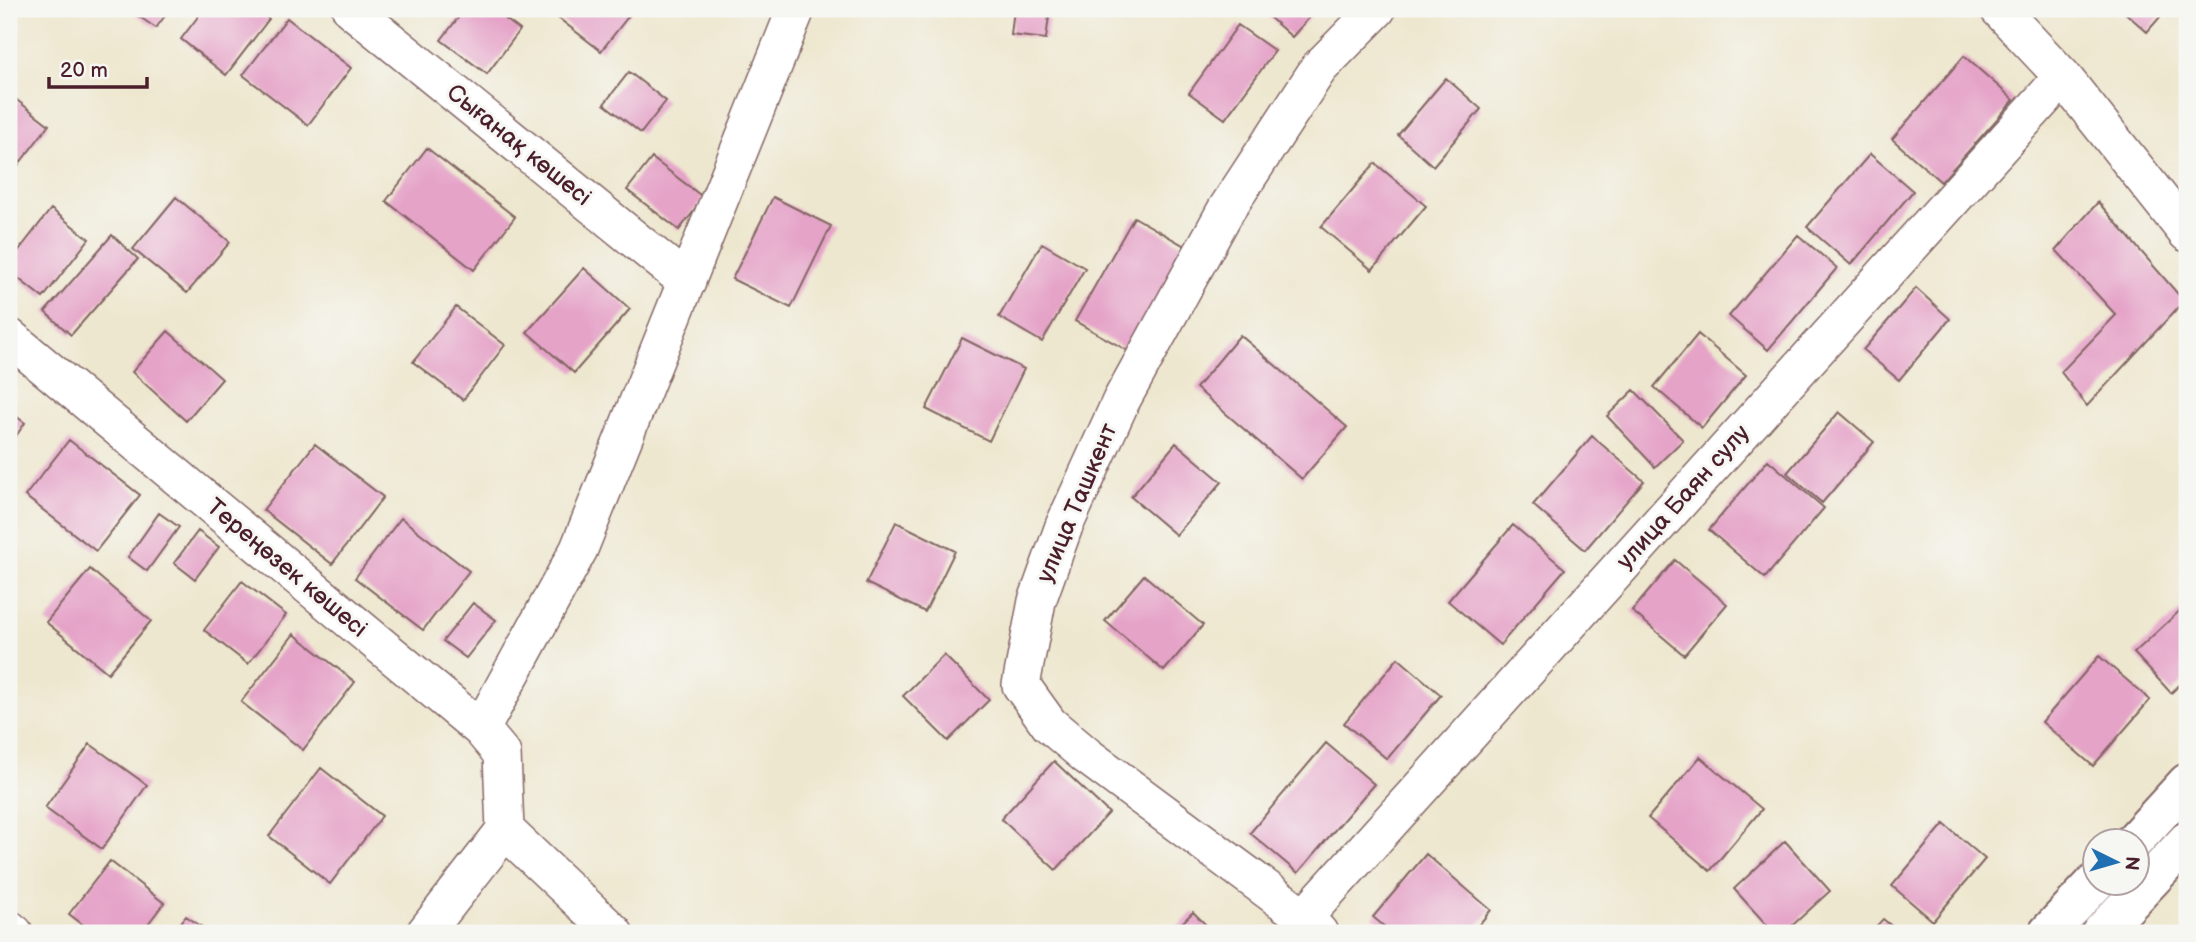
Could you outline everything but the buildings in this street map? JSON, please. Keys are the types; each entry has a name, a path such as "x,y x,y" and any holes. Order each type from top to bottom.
{"highway":[{"path":"2147,827 2187,783"},
{"path":"2101,933 2187,841"},
{"path":"2048,933 2082,897"}],"street":[{"name":"Сығанақ көшесі","path":"351,9 687,282"},
{"path":"481,729 579,549 796,9"},
{"name":"улица Ташкент","path":"1311,925 1087,756 1049,724 1021,685 1037,601 1064,526 1121,401 1226,210 1312,79 1377,9"},
{"path":"2015,14 2187,233"},
{"name":"улица Баян сулу","path":"1311,925 2063,77"},
{"name":"Тереңөзек көшесі","path":"9,337 481,729 502,754 505,830"},
{"path":"425,933 505,830 614,933"},
{"path":"9,929 14,933"}]}
